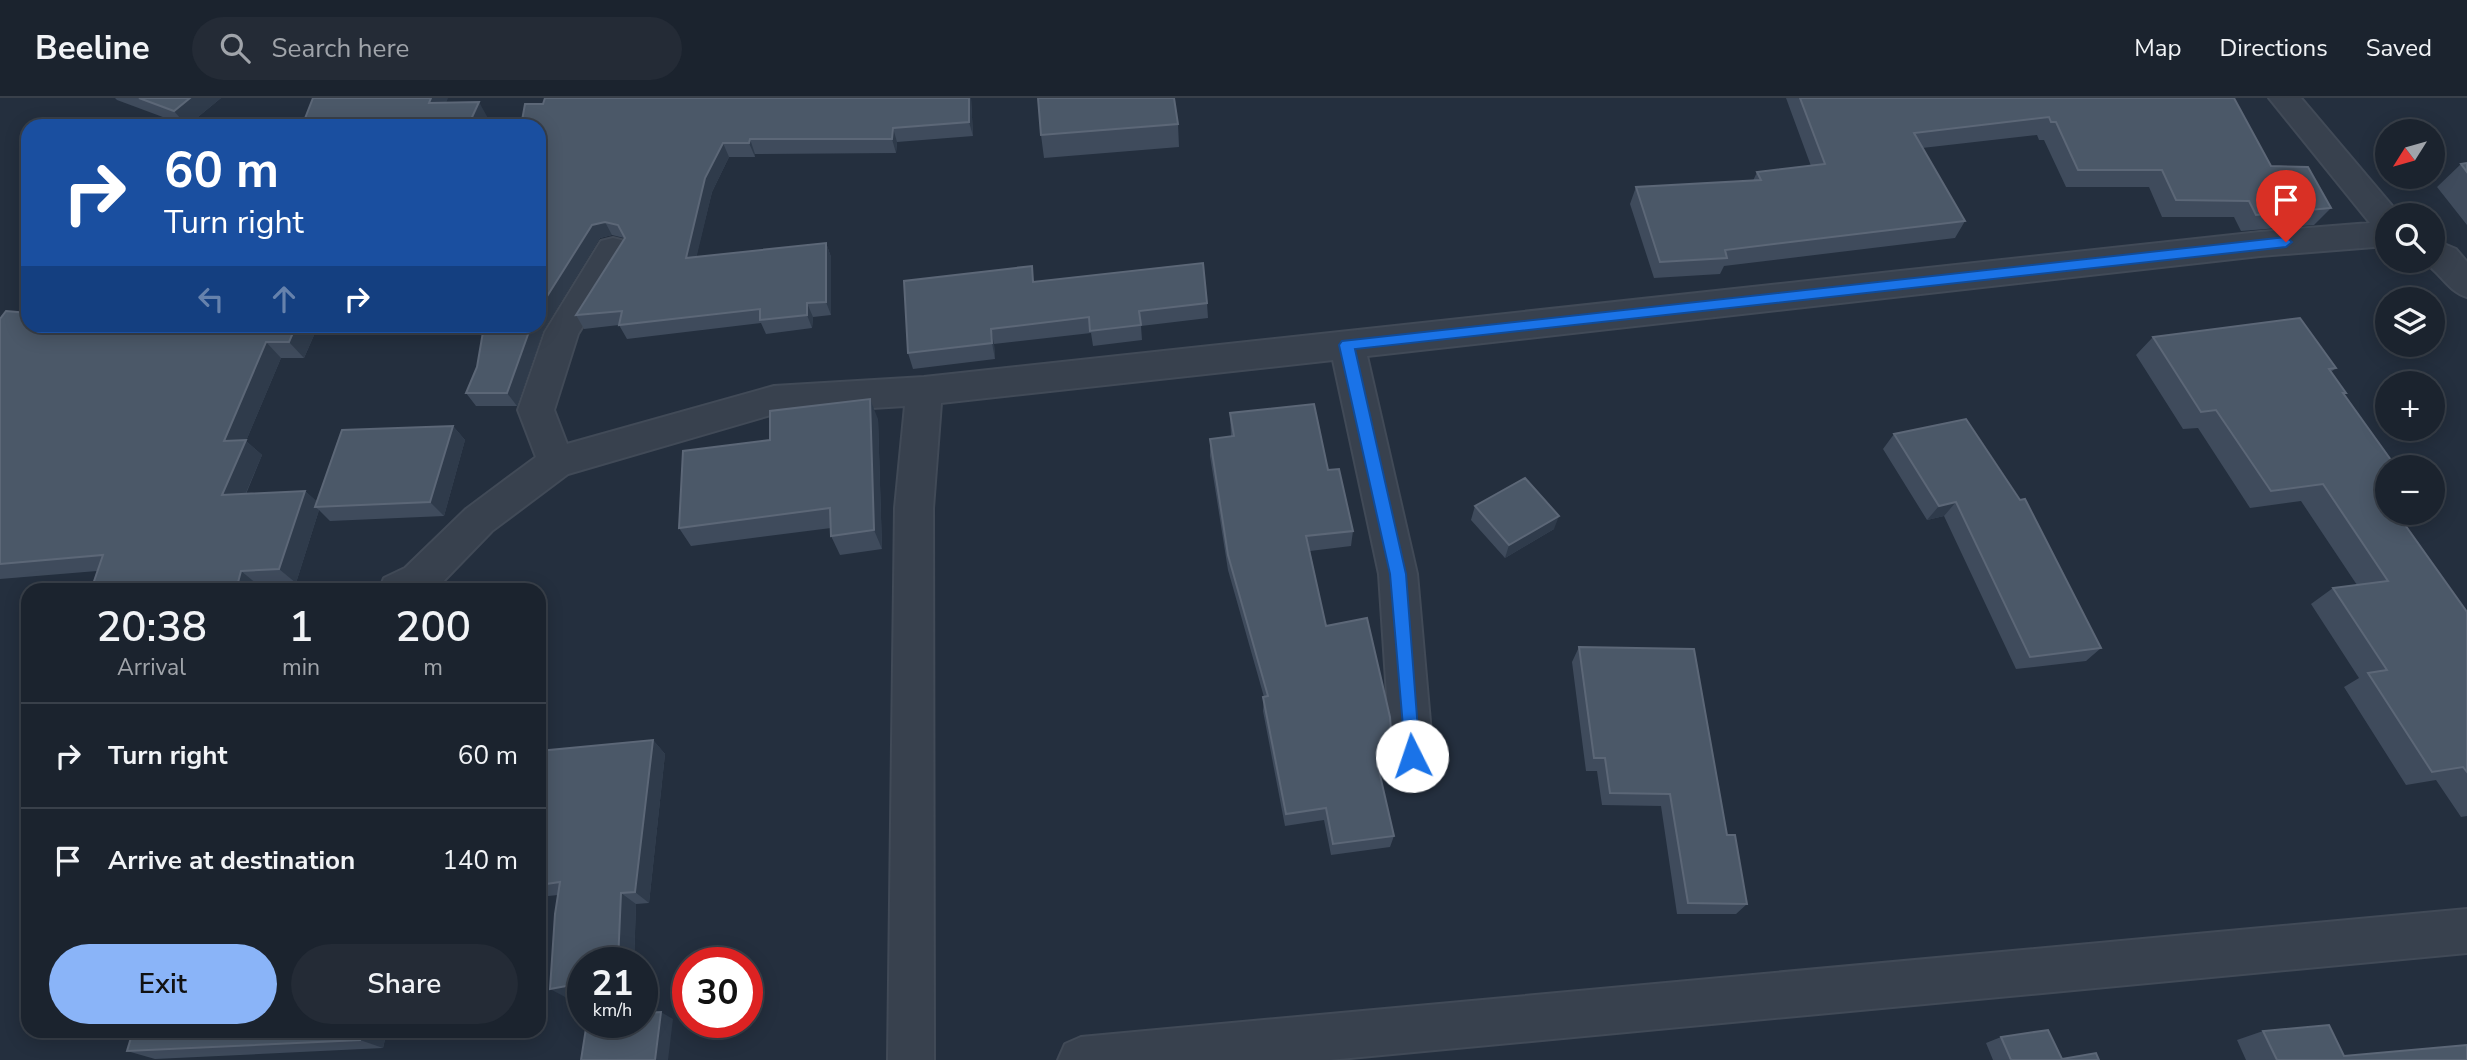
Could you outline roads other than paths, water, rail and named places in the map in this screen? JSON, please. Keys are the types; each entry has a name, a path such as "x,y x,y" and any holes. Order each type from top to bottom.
{"street":[{"path":"2284,98 2375,208"},
{"path":"413,583 419,580 479,520 556,462 774,400 924,391 2260,244 2375,235"},
{"path":"556,462 536,410 562,332 613,250"},
{"path":"2445,258 2467,284"},
{"path":"1347,345 1398,574 1412,756"},
{"path":"911,1060 914,508 924,391"},
{"path":"1081,1060 2467,931"}]}
